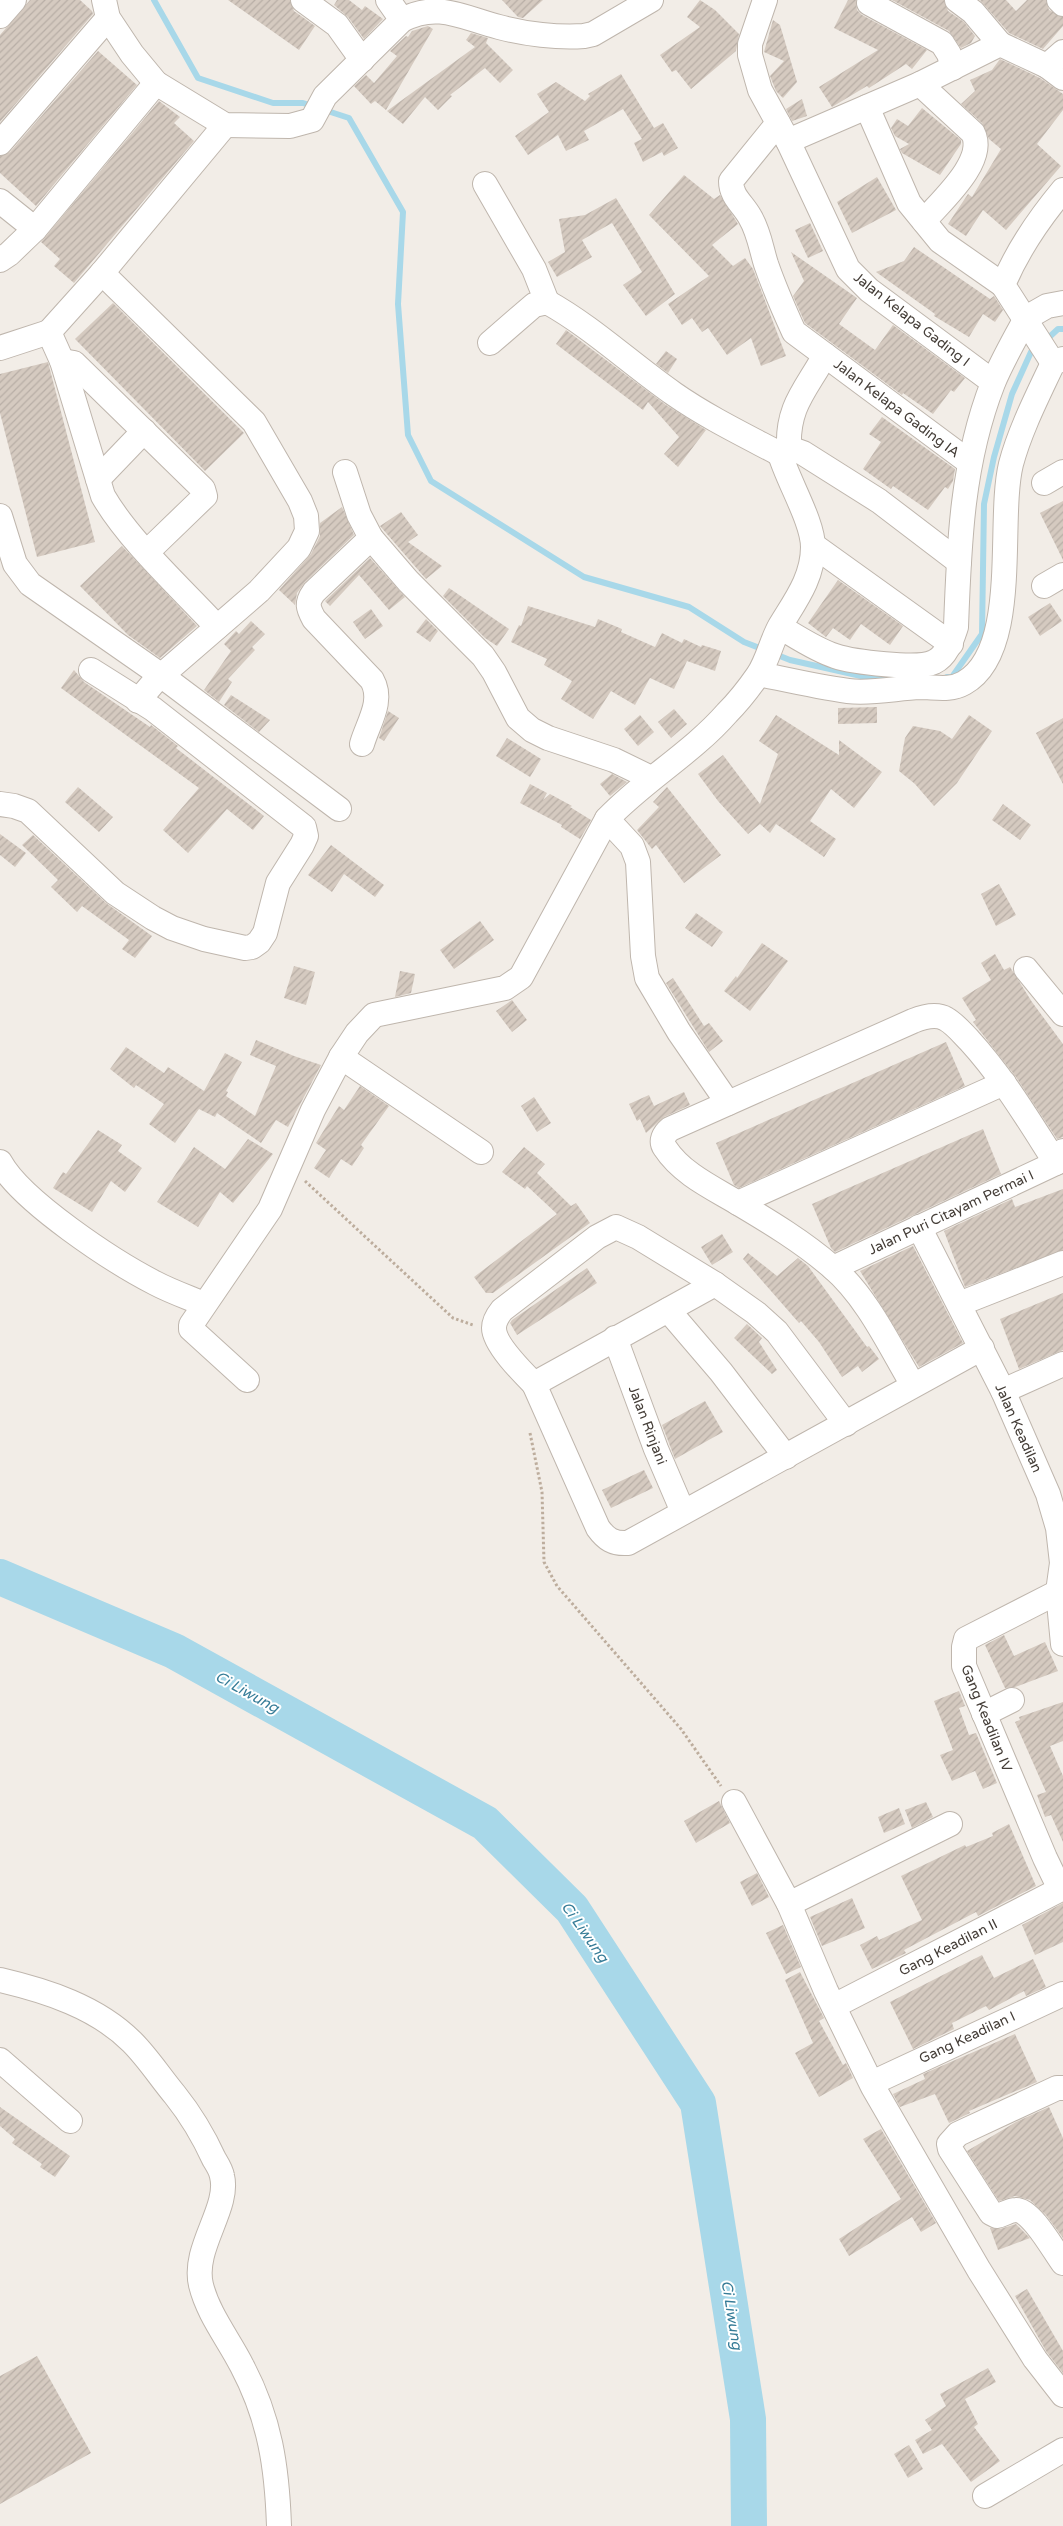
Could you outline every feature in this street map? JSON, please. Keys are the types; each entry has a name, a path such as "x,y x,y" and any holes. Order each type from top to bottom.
{"street":[{"path":"0,16 14,0"},
{"path":"303,0 337,25 362,60"},
{"path":"388,0 402,20"},
{"name":"Jalan Kelapa Gading I","path":"765,0 755,23 750,56 760,90 783,132 848,269 869,290 993,382"},
{"path":"1058,0 1063,4"},
{"path":"0,143 106,9 132,54 156,83 225,125 290,126 312,120 325,96 402,20 417,12 463,7 501,28 572,37 593,34 639,3"},
{"path":"870,3 942,43 949,54 953,68"},
{"path":"971,4 1000,44 1058,65"},
{"path":"783,132 867,107 920,84 1000,44"},
{"path":"1,255 35,229 156,83"},
{"path":"920,84 973,133 977,141 976,152 969,167 924,221"},
{"path":"761,670 850,691 922,687 947,688 965,683 980,668 991,652 997,635 1003,584 1005,528 1011,464 1054,358 1004,285 940,241 908,203 867,107"},
{"path":"0,348 49,332 102,273 225,125"},
{"name":"Jalan Kelapa Gading IA","path":"783,132 731,181 731,189 750,216 780,301 794,332 969,462"},
{"path":"485,184 534,269 546,302 596,334 674,394 718,422 784,451 803,453 878,501 959,562"},
{"path":"1004,285 1013,260 1032,228 1063,190"},
{"path":"0,201 35,229"},
{"path":"102,273 254,422 300,501 306,516 307,531 299,548 259,591 150,688"},
{"path":"490,343 534,306 546,302"},
{"path":"776,635 834,656 865,662 920,666 935,662 951,644 956,627 964,494 969,462 993,382 1028,321 1046,306 1063,303"},
{"path":"49,332 62,360 103,496 112,513 217,627"},
{"name":"Jalan Kelapa Gading IA","path":"341,1057 357,1032 374,1015 505,988 521,976 607,819 624,801 698,742 727,714 761,670 776,635 807,581 813,546 807,519 784,451 792,413 825,355"},
{"path":"62,360 74,363 203,490 205,496 148,552"},
{"path":"98,479 144,432"},
{"path":"345,472 359,515 372,538 408,582 483,656 494,672 518,718 532,730 614,760 651,778"},
{"path":"0,516 15,564 30,584 150,688 339,809"},
{"path":"362,744 377,702 377,689 372,680 314,619 308,608 309,599 314,592 372,538"},
{"path":"813,546 951,644"},
{"path":"0,804 28,811 115,893 153,918 172,928 245,948 252,947 259,942 265,933 278,883 306,836 304,827 175,726 150,688 91,670"},
{"path":"607,819 632,846 638,862 643,956 648,978 679,1032 728,1103"},
{"path":"1026,969 1063,1014"},
{"path":"913,1385 865,1304 833,1268 799,1242 690,1173 664,1148 662,1140 670,1129 913,1021 933,1016 944,1018 955,1025 1004,1083 1060,1157"},
{"path":"247,1380 197,1338 191,1329 191,1325 270,1209 314,1110 341,1057 401,1095 481,1152"},
{"path":"738,1203 1004,1083"},
{"name":"Jalan Puri Citayam Permai I","path":"833,1268 1060,1157"},
{"path":"0,1162 5,1171 23,1190 71,1229 155,1283 204,1304"},
{"path":"846,1424 777,1332 756,1313 715,1284 638,1237 616,1227 597,1237 502,1310 494,1328 496,1337 518,1368 534,1384 598,1528 604,1537 618,1544 628,1543 682,1512 786,1457 846,1424 913,1385 982,1348"},
{"name":"Jalan Keadilan","path":"919,1227 1003,1391 1048,1494 1058,1528 1062,1563 1058,1592 1063,1644"},
{"path":"959,1304 1063,1263"},
{"path":"534,1384 715,1284"},
{"path":"668,1310 721,1372 786,1457"},
{"name":"Jalan Rinjani","path":"615,1338 656,1449 682,1512"},
{"path":"1003,1391 1063,1364"},
{"name":"Gang Keadilan IV","path":"1058,1592 966,1639 964,1666 1045,1858 1062,1888"},
{"path":"984,1714 1012,1700"},
{"path":"734,1802 789,1904 834,2006 872,2083 979,2270 1035,2359 1063,2395"},
{"path":"789,1904 950,1824"},
{"name":"Gang Keadilan II","path":"834,2006 1062,1888"},
{"path":"0,1980 79,2006 105,2021 130,2040 151,2062 201,2131 222,2176 222,2196 201,2258 201,2285 216,2320 255,2392 268,2431 277,2470 279,2526"},
{"name":"Gang Keadilan I","path":"872,2083 1063,1994"},
{"path":"0,2060 70,2121"},
{"path":"1063,2088 1057,2088 958,2134 949,2144 950,2149 991,2213 997,2216 1015,2210 1023,2211 1031,2218 1063,2263"},
{"path":"984,2496 1063,2450"}],"path":[{"path":"289,1166 453,1318 470,1324 494,1328"},
{"path":"529,1426 542,1492 544,1562 557,1586 681,1729 715,1780 734,1802"}],"building":[{"path":"30,0 80,0 93,14 0,122 0,35"},
{"path":"228,0 290,0 294,11 315,26 299,50"},
{"path":"337,0 349,0 362,10 365,6 383,19 364,39 348,17 334,5"},
{"path":"502,0 543,0 523,18 518,17"},
{"path":"700,0 715,10 739,34 736,51 691,89 676,70 672,72 660,55 700,27 687,17"},
{"path":"848,0 856,0 857,10 862,15 927,50 912,69 906,64 869,88 867,86 832,107 819,87 878,50 834,28"},
{"path":"892,0 944,0 948,11 964,22 975,36 971,43 961,48 949,31"},
{"path":"980,0 1006,0 1016,11 1027,0 1046,0 1049,10 1063,17 1063,26 1043,49 1009,33"},
{"path":"773,20 780,25 797,82 783,98 776,91 770,76 784,61 764,52"},
{"path":"428,26 433,29 386,110 375,101 371,104 354,86 366,75 374,83 397,56 390,51 406,36 408,37 412,31"},
{"path":"471,33 488,38 486,43 513,70 500,83 485,68 450,95 452,96 438,110 425,97 403,124 387,111 475,47 466,40"},
{"path":"98,51 137,85 36,206 0,173 0,156 10,152"},
{"path":"1000,59 1040,78 1063,94 1063,110 1037,144 1061,166 1006,230 983,210 966,236 948,224 968,194 972,197 1001,149 989,139 982,123 961,104 975,91 970,80 992,70"},
{"path":"621,74 654,128 663,123 678,148 664,156 662,152 643,162 634,143 642,139 623,109 584,131 589,140 566,151 558,135 528,155 515,136 549,112 537,94 556,82 585,101 590,96 588,94"},
{"path":"802,99 807,116 792,121 786,109"},
{"path":"159,101 180,117 174,123 194,141 74,283 54,266 60,259 41,242"},
{"path":"922,108 961,140 961,144 940,175 902,153 900,149 909,144 895,136 891,128 897,119 908,126"},
{"path":"684,175 714,199 720,195 738,224 712,245 733,266 745,258 753,269 786,356 761,366 751,338 727,355 708,328 702,332 692,318 682,325 668,304 709,276 649,215"},
{"path":"877,177 896,210 852,233 837,202"},
{"path":"616,198 675,294 646,316 623,285 642,272 612,223 582,240 592,257 557,277 548,262 565,252 559,219 585,215"},
{"path":"810,223 823,251 808,258 795,230"},
{"path":"914,247 990,299 994,296 1003,310 995,322 983,314 969,337 934,316 935,314 876,272 904,261"},
{"path":"791,252 857,298 839,324 875,350 893,325 965,378 954,392 951,390 933,414 903,393 902,395 805,323 793,296 804,281"},
{"path":"113,303 244,433 205,471 75,339"},
{"path":"566,330 666,405 706,430 678,467 664,454 679,437 648,402 643,410 556,344"},
{"path":"666,351 677,359 668,373 656,364"},
{"path":"48,362 95,542 37,557 0,413 0,374"},
{"path":"882,417 955,469 953,481 948,489 945,487 928,510 893,486 891,489 863,469 881,442 869,434"},
{"path":"1063,501 1063,560 1040,513"},
{"path":"342,507 354,535 305,582 297,593 295,605 279,590 311,554 320,536 320,523"},
{"path":"401,512 418,535 408,542 442,566 426,579 380,526"},
{"path":"122,546 197,626 160,658 128,635 80,586"},
{"path":"370,558 405,597 389,610 359,575 330,606 325,601"},
{"path":"838,580 903,626 890,645 861,624 850,640 833,628 826,637 808,623"},
{"path":"449,588 509,629 497,646 485,638 443,596"},
{"path":"1050,603 1062,621 1040,636 1028,617"},
{"path":"528,606 595,627 598,619 622,629 621,632 655,647 662,633 682,643 684,639 701,647 702,645 721,651 715,671 687,661 674,689 650,678 635,705 611,691 593,719 561,699 572,681 544,665 547,659 511,642 519,625 521,626"},
{"path":"371,609 383,626 365,639 353,622"},
{"path":"426,619 438,631 430,642 416,632"},
{"path":"251,621 265,634 252,647 255,650 228,679 232,682 219,702 204,690 231,651 224,644 236,631 239,634"},
{"path":"74,670 84,682 150,727 151,725 178,746 176,748 264,816 253,830 227,809 188,853 163,830 199,788 61,688"},
{"path":"231,695 270,720 259,732 224,705"},
{"path":"877,707 877,723 838,724 838,708"},
{"path":"674,709 687,724 671,738 658,722"},
{"path":"388,711 399,718 384,741 379,738"},
{"path":"640,715 654,732 638,746 624,729"},
{"path":"776,715 839,755 839,740 882,772 854,808 831,789 810,821 836,839 824,857 776,824 770,833 760,824 748,834 718,801 698,774 723,755 760,804 778,754 759,741"},
{"path":"969,715 992,731 957,783 934,806 915,784 899,771 905,738 913,726 940,731 952,739"},
{"path":"1063,718 1063,784 1036,733"},
{"path":"507,738 541,759 530,777 496,756"},
{"path":"612,774 627,782 610,796 600,784"},
{"path":"530,784 547,793 543,800 550,794 572,806 570,807 591,820 580,839 561,827 562,825 520,803"},
{"path":"78,787 113,817 99,832 65,802"},
{"path":"667,787 721,855 684,883 656,845 652,849 637,830 659,807 653,802"},
{"path":"1003,804 1031,825 1020,840 992,820"},
{"path":"0,834 26,853 15,867 0,855"},
{"path":"33,835 106,903 152,936 135,958 122,949 129,940 82,906 77,912 51,887 58,880 22,845"},
{"path":"331,845 384,885 375,897 344,874 332,892 308,875"},
{"path":"999,884 1016,915 996,926 981,894"},
{"path":"696,913 723,932 712,947 685,928"},
{"path":"480,921 494,940 454,969 440,950"},
{"path":"762,943 788,961 750,1011 724,991 736,976 737,978"},
{"path":"995,954 1004,970 1010,967 1032,1002 1063,1044 1063,1137 1057,1139 1016,1077 973,1022 976,1020 962,998 991,980 981,963"},
{"path":"294,966 315,972 306,1005 284,998"},
{"path":"400,971 415,974 411,993 395,997"},
{"path":"673,978 704,1026 709,1023 723,1041 709,1052 666,983"},
{"path":"512,1000 527,1020 512,1032 496,1011"},
{"path":"256,1040 321,1065 288,1127 276,1120 261,1143 217,1113 215,1117 199,1109 175,1143 149,1124 164,1104 136,1085 134,1088 110,1069 126,1047 164,1073 168,1067 204,1091 225,1053 242,1062 226,1091 228,1092 226,1096 255,1116 276,1066 250,1055"},
{"path":"946,1042 965,1086 739,1188 734,1185 716,1143"},
{"path":"360,1086 389,1106 361,1145 364,1148 352,1166 341,1159 329,1178 314,1168 326,1150 316,1143 339,1106 344,1110"},
{"path":"684,1092 690,1105 664,1117 646,1133 640,1119 637,1121 629,1104 649,1095 654,1106"},
{"path":"534,1097 551,1123 537,1132 521,1106"},
{"path":"983,1129 1001,1174 835,1252 831,1248 812,1204"},
{"path":"98,1130 122,1145 118,1151 142,1168 125,1192 111,1181 92,1212 53,1188 63,1172 66,1174"},
{"path":"248,1139 273,1154 233,1203 220,1192 198,1227 157,1202 194,1147 225,1169"},
{"path":"524,1147 545,1164 537,1173 571,1206 576,1203 590,1223 493,1293 486,1293 474,1277 557,1214 527,1186 525,1189 502,1172"},
{"path":"1063,1189 1063,1250 965,1287 944,1231 1012,1199 1015,1207"},
{"path":"722,1234 733,1252 712,1265 701,1247"},
{"path":"913,1246 963,1343 919,1367 860,1271"},
{"path":"748,1253 777,1276 798,1258 808,1266 867,1347 869,1346 879,1359 862,1372 858,1366 842,1377 819,1342 801,1321 799,1323 743,1259"},
{"path":"587,1268 597,1283 517,1335 510,1323 512,1320"},
{"path":"1063,1293 1063,1350 1019,1369 1000,1319"},
{"path":"747,1324 762,1338 759,1342 777,1370 772,1374 734,1338"},
{"path":"705,1401 723,1432 675,1459 662,1425"},
{"path":"644,1470 653,1488 611,1508 602,1490"},
{"path":"1004,1635 1014,1656 1045,1642 1058,1671 1015,1687 1005,1688 985,1645"},
{"path":"959,1691 965,1706 959,1708 969,1735 976,1733 997,1783 983,1789 975,1771 952,1781 940,1755 953,1750 934,1701"},
{"path":"1063,1702 1063,1741 1050,1746 1063,1776 1063,1842 1051,1815 1045,1817 1037,1795 1046,1792 1015,1722 1020,1720 1019,1717"},
{"path":"719,1801 730,1823 696,1843 684,1821"},
{"path":"926,1802 933,1817 912,1828 905,1810"},
{"path":"899,1808 905,1824 884,1833 878,1817"},
{"path":"1009,1824 1036,1886 978,1916 976,1912 904,1950 906,1953 872,1969 860,1945 877,1936 879,1940 922,1920 901,1876 965,1845 966,1847 993,1836 992,1833"},
{"path":"757,1873 769,1897 752,1906 740,1882"},
{"path":"852,1898 865,1928 822,1946 810,1917"},
{"path":"1063,1903 1063,1942 1035,1955 1022,1925"},
{"path":"783,1925 801,1967 786,1974 766,1933"},
{"path":"982,1955 994,1978 1033,1959 1046,1987 1026,1996 1024,1991 989,2010 986,2006 952,2023 954,2029 913,2049 890,2002"},
{"path":"800,1972 824,2018 819,2021 843,2065 846,2063 853,2078 819,2097 795,2053 813,2043 785,1980"},
{"path":"1015,2034 1037,2082 969,2111 970,2113 949,2123 935,2094 900,2107 893,2094 925,2079 923,2074"},
{"path":"0,2107 70,2156 55,2177 40,2167 42,2164 12,2143 15,2139 0,2126"},
{"path":"1049,2107 1063,2138 1063,2238 1046,2215 1030,2200 1015,2196 999,2201 967,2151 1016,2122"},
{"path":"881,2129 936,2223 921,2232 912,2217 849,2256 839,2239 901,2199 863,2139"},
{"path":"1016,2224 1030,2238 998,2250 990,2228 1000,2229"},
{"path":"1027,2289 1063,2351 1063,2373 1046,2351 1015,2296"},
{"path":"37,2356 91,2453 0,2504 0,2376"},
{"path":"988,2368 996,2382 965,2399 978,2424 974,2427 1000,2461 971,2482 942,2444 923,2454 915,2440 932,2430 925,2420 946,2406 940,2394"},
{"path":"909,2445 923,2469 908,2478 894,2454"}],"waterway":[{"path":"154,0 198,78 273,103 303,103 349,118 403,212 398,304 408,435 431,481 584,577 689,607 744,642 790,660 870,678 904,677"},
{"path":"1045,341 1058,329 1063,329"},
{"path":"947,677 952,677 982,634 984,504 994,457 1012,394 1031,352 1037,347"},
{"name":"Ci Liwung","path":"0,1577 174,1651 485,1823 572,1909 698,2103 748,2419 749,2526"}]}
